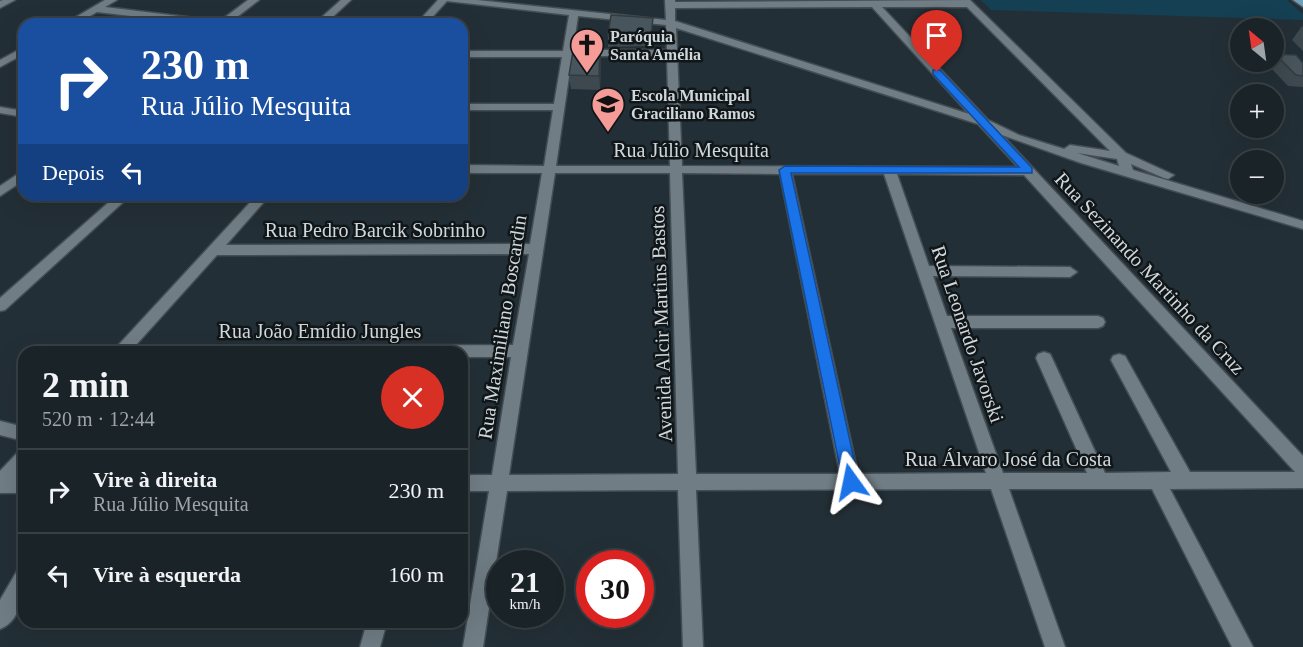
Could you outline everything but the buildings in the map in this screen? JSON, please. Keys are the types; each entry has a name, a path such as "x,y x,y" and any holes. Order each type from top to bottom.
{"main road":[{"path":"1298,0 1303,4"}],"street":[{"path":"0,5 10,0"},
{"path":"80,18 112,0"},
{"path":"230,18 254,0"},
{"path":"326,18 346,0"},
{"path":"426,18 443,0"},
{"path":"451,0 671,23 983,122 1015,137 1049,148 1303,225"},
{"path":"671,2 967,2 1122,156 1127,171"},
{"name":"Avenida Alcir Martins Bastos","path":"671,2 693,647"},
{"name":"Rua Sezinando Martinho da Cruz","path":"872,2 1303,468"},
{"path":"96,9 172,18"},
{"name":"Rua Maximiliano Boscardin","path":"472,647 573,13"},
{"path":"468,54 672,53"},
{"path":"0,64 18,54"},
{"path":"468,107 558,107"},
{"path":"0,110 18,113"},
{"path":"1049,148 1096,151 1122,156 1154,168 1212,196"},
{"name":"Rua Júlio Mesquita","path":"468,169 1028,171"},
{"path":"785,170 851,482"},
{"name":"Rua Leonardo Javorski","path":"889,170 1055,647"},
{"path":"1,190 18,178"},
{"path":"0,306 118,201"},
{"path":"126,346 259,201"},
{"name":"Rua Pedro Barcik Sobrinho","path":"214,250 536,249"},
{"path":"924,271 1070,272"},
{"path":"941,322 1098,322"},
{"name":"Rua João Emídio Jungles","path":"468,351 519,351"},
{"path":"1044,358 1101,481"},
{"path":"1119,360 1185,481"},
{"path":"0,428 18,432"},
{"path":"0,484 18,464"},
{"name":"Rua Álvaro José da Costa","path":"468,483 1303,480"},
{"path":"1157,481 1243,647"},
{"path":"0,484 18,484"},
{"path":"0,620 18,589"},
{"path":"370,647 375,628"}],"shaded area":[{"path":"981,0 1287,0 1303,14 1303,20 1284,18 991,10"}],"place":[{"name":"Paróquia Santa Amélia","path":"587,74"},
{"name":"Escola Municipal Graciliano Ramos","path":"608,133"}],"route":[{"path":"851,482 785,170 1028,171 937,72"}]}
